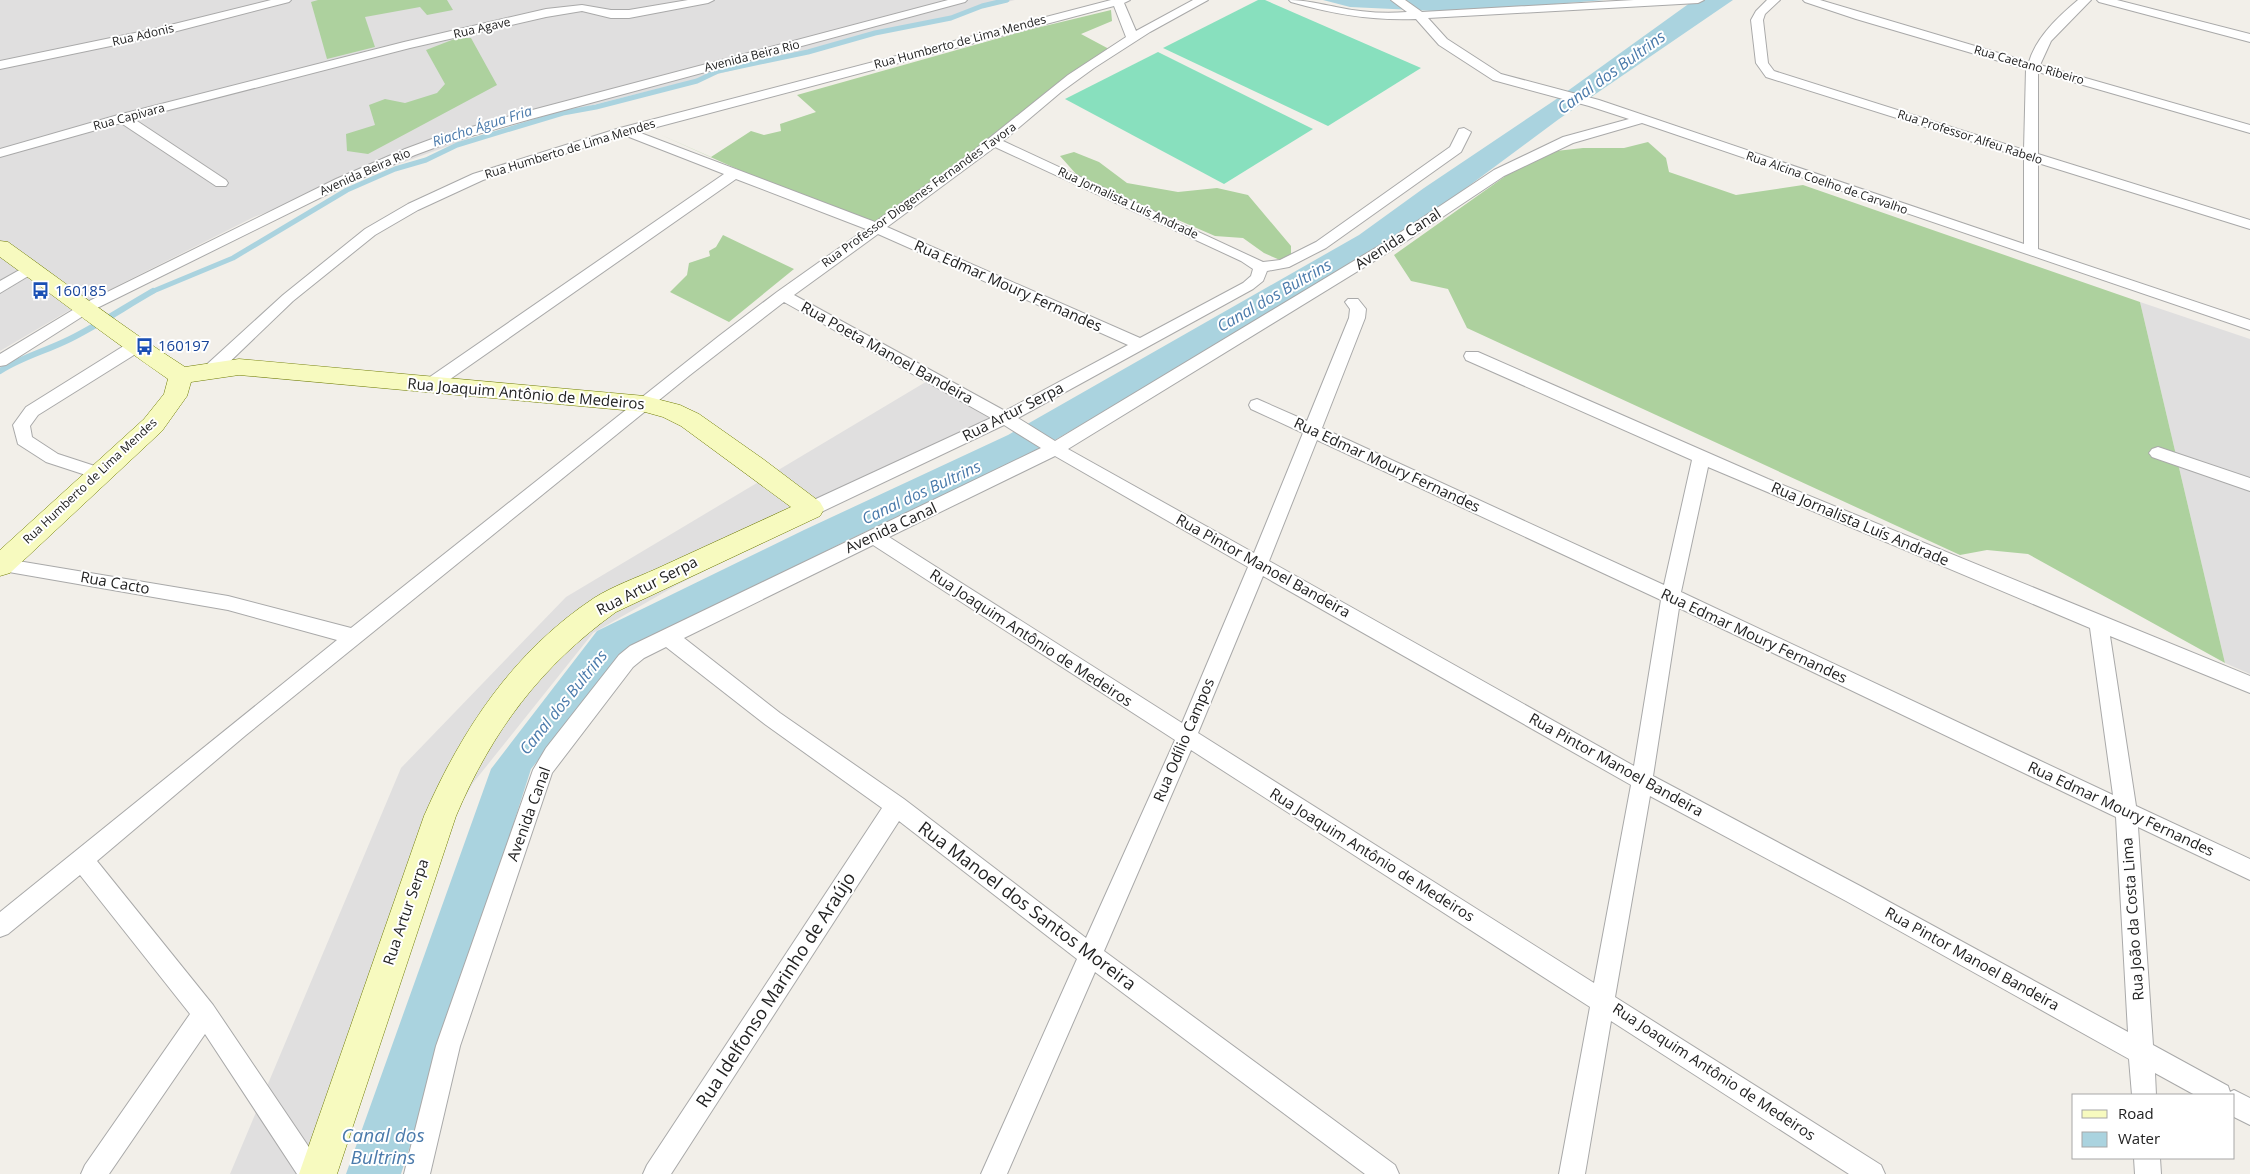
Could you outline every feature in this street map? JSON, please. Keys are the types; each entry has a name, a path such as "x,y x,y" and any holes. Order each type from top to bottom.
{"street":[{"name":"Rua Adonis","path":"0,66 154,33 285,0"},
{"path":"541,0 546,13"},
{"path":"562,10 596,0"},
{"name":"Rua Agave","path":"260,84 408,45 546,13 582,8 616,14 628,14 708,0"},
{"name":"Avenida Beira Rio","path":"0,361 88,309 341,182 410,152 444,140 640,84 961,0"},
{"name":"Rua Professor Diogenes Fernandes Tavora","path":"0,926 239,729 645,404 701,356 994,142 1056,90 1133,39 1202,0"},
{"path":"1295,0 1336,11 1376,17 1408,17 1417,13 1698,0"},
{"path":"1397,0 1417,13"},
{"name":"Rua Professor Alfeu Rabelo","path":"1774,0 1760,13 1757,20 1762,63 1770,74 2250,225"},
{"name":"Rua Caetano Ribeiro","path":"1809,0 1860,17 2250,129"},
{"path":"2031,252 2031,87 2033,66 2039,51 2053,31 2086,0"},
{"path":"2103,0 2250,38"},
{"path":"1121,1 1133,39"},
{"name":"Rua Humberto de Lima Mendes","path":"210,371 288,298 356,242 393,218 430,198 478,177 534,158 625,132 1121,1"},
{"name":"Rua Alcina Coelho de Carvalho","path":"1417,13 1443,42 1497,77 1594,103 2250,325"},
{"name":"Rua Capivara","path":"0,153 123,118 260,84"},
{"path":"123,118 221,183"},
{"name":"Avenida Canal","path":"417,1174 448,1046 543,770 553,754 626,661 637,652 873,536 999,477 1389,246 1499,173 1568,140 1640,120"},
{"name":"Rua Edmar Moury Fernandes","path":"625,132 877,228 1140,344"},
{"path":"1261,267 1284,264 1322,245 1456,149 1464,132"},
{"name":"Rua Jornalista Luís Andrade","path":"994,142 1246,258 1261,267"},
{"path":"430,385 736,173"},
{"path":"0,247 88,309 115,332 181,376 210,371"},
{"name":"Rua Artur Serpa","path":"318,1174 446,799 472,747 504,702 555,645 577,625 599,609 683,567 1011,422 1140,344 1248,286 1258,278 1261,267"},
{"path":"0,288 30,269"},
{"name":"Rua Poeta Manoel Bandeira","path":"782,295 1011,422"},
{"name":"Rua Odílio Campos","path":"994,1174 1089,954 1186,738 1259,564 1357,318 1358,309 1353,302"},
{"path":"98,474 52,458 24,440 21,425 32,411 136,346"},
{"name":"Rua Jornalista Luís Andrade","path":"1472,356 1701,458 1909,546 2250,685"},
{"name":"Rua Joaquim Antônio de Medeiros","path":"210,371 239,367 255,368 645,404 671,411 690,420 811,509"},
{"name":"Rua Humberto de Lima Mendes","path":"2,565 153,425 175,396 181,376"},
{"name":"Rua Edmar Moury Fernandes","path":"1257,405 1671,596 2250,870"},
{"name":"Rua Pintor Manoel Bandeira","path":"1011,422 1642,781 2217,1094"},
{"path":"2158,453 2250,485"},
{"path":"1572,1174 1642,781 1671,596 1701,458"},
{"name":"Rua Joaquim Antônio de Medeiros","path":"873,536 1186,738 1602,1000 1872,1174"},
{"name":"Rua Cacto","path":"2,565 228,603 356,637"},
{"name":"Rua João da Costa Lima","path":"2100,624 2126,811 2144,1094"},
{"name":"Rua Manoel dos Santos Moreira","path":"668,638 773,719 896,806 1089,954 1386,1174"},
{"name":"Rua Idelfonso Marinho de Araújo","path":"656,1174 896,806"},
{"path":"82,860 205,1013 312,1174"},
{"path":"94,1174 205,1013"},
{"path":"2235,1104 2250,1112"},
{"path":"2147,1159 2148,1174"}],"shaded area":[{"path":"0,0 1015,0 492,130 254,217 75,307 0,351"},
{"path":"2140,302 2250,339 2250,674 2225,663"},
{"path":"929,380 1000,420 677,585 593,633 473,783 389,929 303,1174 230,1174 401,768 566,597"}],"green space":[{"path":"318,0 447,0 453,10 427,15 420,7 365,17 375,47 327,59 311,2"},
{"path":"1258,0 1265,0 1421,68 1328,126 1163,48"},
{"path":"1111,10 1112,21 1081,34 1109,49 877,228 822,207 659,134 711,157 751,131 764,135 781,131 780,124 816,112 797,95 1028,30"},
{"path":"457,38 471,38 497,85 368,154 347,151 346,134 375,125 369,105 385,99 405,103 437,93 445,84 426,50"},
{"path":"1158,52 1313,129 1224,184 1065,99"},
{"path":"1648,142 1666,158 1669,172 1736,195 1803,185 2140,302 2225,663 2028,554 1987,550 1960,555 1467,328 1448,289 1411,281 1394,255 1538,153 1583,148 1624,148"},
{"path":"1074,152 1099,162 1127,183 1178,192 1217,188 1248,195 1291,246 1291,254 1280,260 1264,253 1243,238 1215,236 1178,220 1129,204 1085,184 1060,156"},
{"path":"723,235 794,269 729,322 670,292 687,275 689,263 710,256 709,251 716,247"}],"water":[{"path":"1323,0 1605,0 1457,12 1350,7"},
{"name":"Canal dos Bultrins","path":"1694,0 1733,0 1559,119 1408,231 1239,333 1036,451 848,540 624,653 531,769 401,1174 346,1174 491,769 597,631 804,530 1008,435 1359,235 1424,188 1555,100"}],"waterway":[{"name":"Riacho Água Fria","path":"152,292 233,258 347,190 395,169 426,160 457,145 563,113 596,107 697,81 718,71 808,52 875,33 951,18 982,6 1007,0"},
{"name":"Riacho Água Fria","path":"0,371 80,334 152,292"}],"place":[{"name":"160185","path":"41,291"},
{"name":"160197","path":"144,346"}]}
